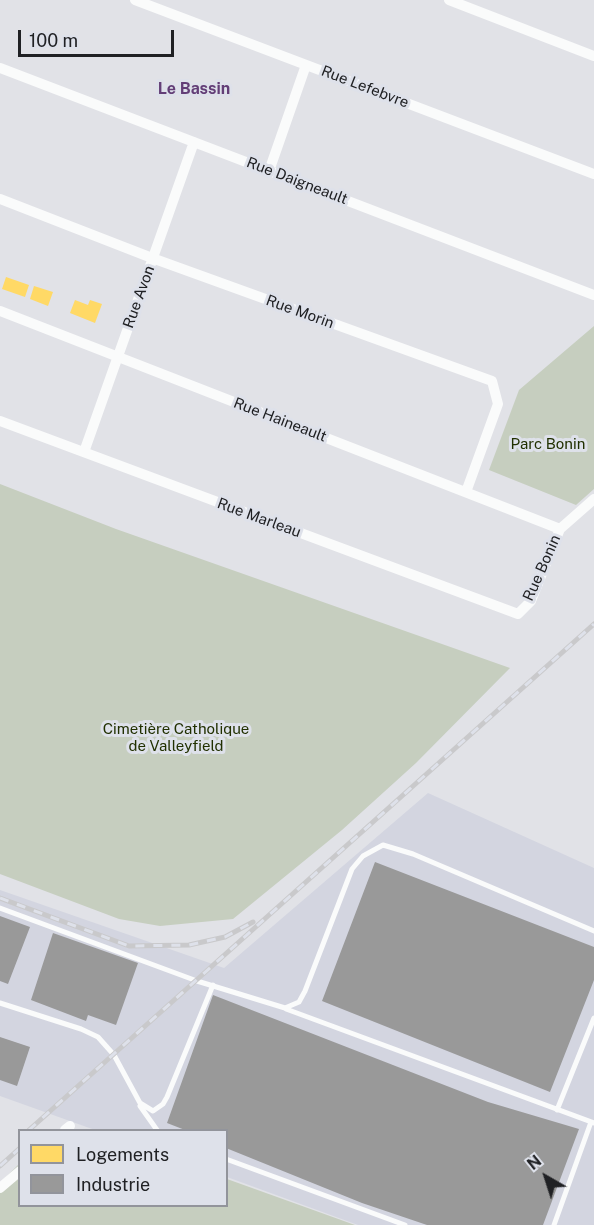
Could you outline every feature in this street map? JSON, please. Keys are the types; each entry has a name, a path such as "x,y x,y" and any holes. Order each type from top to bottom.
{"street":[{"name":"Rue Lefebvre","path":"135,0 594,174"},
{"path":"449,0 594,56"},
{"path":"269,171 306,65"},
{"name":"Rue Daigneault","path":"0,68 594,295"},
{"name":"Rue Avon","path":"84,452 194,142"},
{"name":"Rue Morin","path":"0,199 152,258 492,381 498,404 466,492"},
{"name":"Rue Haineault","path":"0,311 560,529"},
{"name":"Rue Marleau","path":"0,421 518,614"},
{"name":"Rue Bonin","path":"518,614 531,601 560,529 594,499"},
{"path":"0,1188 18,1173"}],"lane":[{"path":"285,1008 299,1002 305,991 352,869 363,856 383,845 413,854 594,931"},
{"path":"0,908 213,985 285,1008 592,1123 554,1225"},
{"path":"136,1096 148,1110 153,1111 163,1104 213,985"},
{"path":"0,1003 81,1029 98,1037 114,1055 143,1113 155,1129"},
{"path":"557,1110 594,1018"},
{"path":"228,1161 405,1225"}],"shaded area":[{"path":"428,793 594,868 594,1225 358,1225 228,1177 228,1129 92,1129 0,1096 0,890 224,968"}],"green space":[{"name":"Parc Bonin","path":"594,326 594,489 576,505 489,470 519,390"},
{"name":"Cimetière Catholique de Valleyfield","path":"0,484 116,529 510,668 416,763 342,830 233,919 160,926 119,919 0,874"},
{"path":"18,1165 18,1207 228,1207 228,1179 355,1225 0,1225 0,1183"}],"building: Logements":[{"path":"6,277 29,285 25,297 2,289"},
{"path":"34,286 53,292 48,306 30,299"},
{"path":"75,300 88,305 90,300 102,304 95,323 70,313"}],"building: Industrie":[{"path":"375,862 594,947 594,980 550,1092 322,1001"},
{"path":"0,916 30,927 8,984 0,981"},
{"path":"53,933 138,963 116,1025 88,1015 86,1021 31,1000"},
{"path":"213,995 488,1102 579,1129 543,1225 427,1225 362,1203 228,1149 228,1129 182,1129 167,1123"},
{"path":"0,1037 30,1047 17,1086 0,1080"}],"railway":[{"path":"30,1129 594,624"},
{"path":"0,898 129,946 189,945 225,937 253,922"},
{"path":"0,1166 18,1150"}],"district":[{"name":"Le Bassin","path":"194,89"}]}
